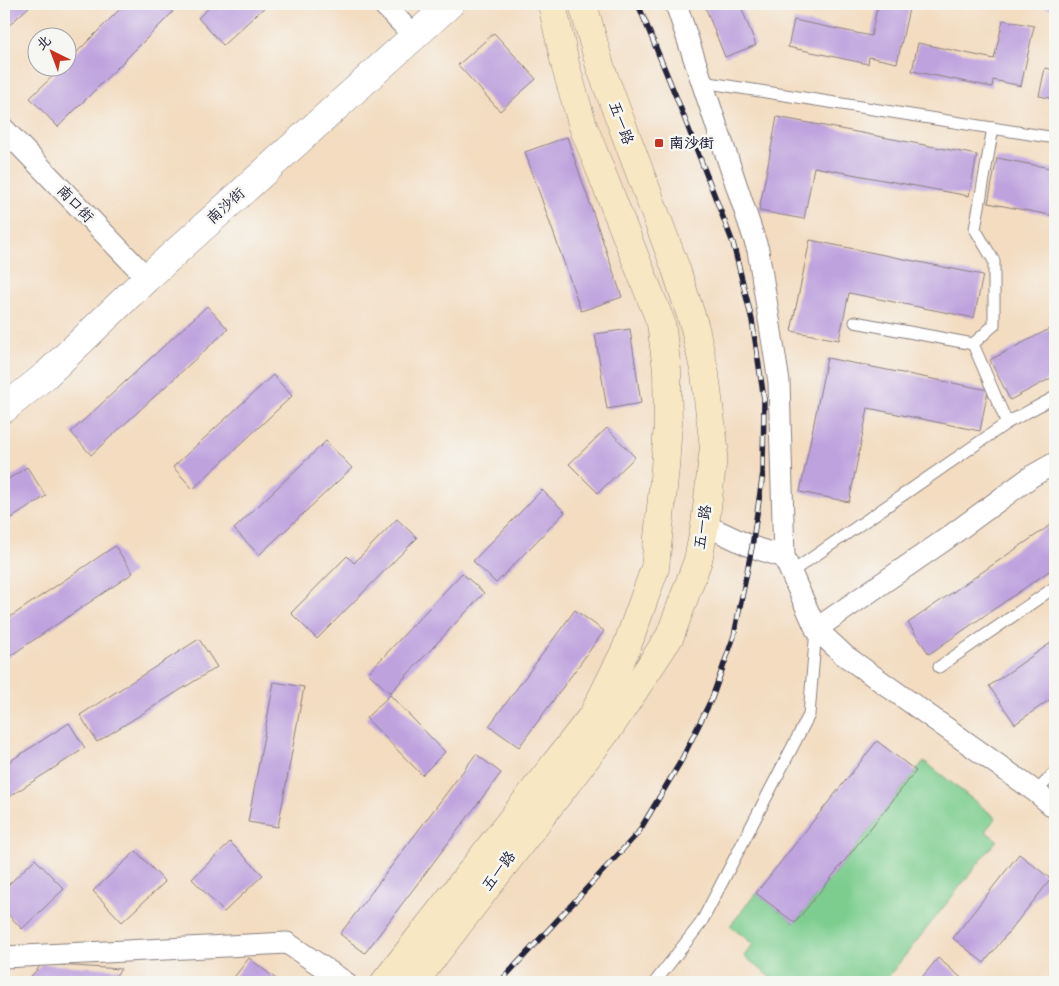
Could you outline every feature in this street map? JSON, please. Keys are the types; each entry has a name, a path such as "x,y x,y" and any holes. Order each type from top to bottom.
{"main road":[{"name":"五一路","path":"385,982 593,715 626,649 655,568 668,423 667,370 661,323 583,126 566,68 552,4"},
{"name":"五一路","path":"414,982 610,727 670,636 698,560 705,525 714,447 705,374 695,328 676,269 600,66 583,4"}],"street":[{"path":"383,4 414,36"},
{"name":"南沙街","path":"4,409 46,375 147,278 450,4"},
{"path":"676,4 758,250 779,382 787,565 816,629 844,655 1036,792 1055,808"},
{"name":"南口街","path":"4,129 147,278"},
{"path":"816,629 946,539 1032,476 1055,463"},
{"path":"705,525 787,565"},
{"path":"4,957 287,943 345,982"}],"lane":[{"path":"703,82 1055,138"},
{"path":"973,344 994,326 994,261 975,229 993,128"},
{"path":"856,322 973,344"},
{"path":"973,344 1007,423"},
{"path":"787,565 1007,423 1055,397"},
{"path":"939,667 1055,587"},
{"path":"659,980 701,923 809,715 816,629"},
{"path":"1036,792 1055,772"}],"green space":[{"path":"924,761 996,818 985,831 997,840 884,982 777,982 744,956 753,944 730,926 756,893 795,923"}],"building":[{"path":"4,4 32,4 4,30"},
{"path":"125,4 164,4 173,12 58,127 30,98 51,78 78,78 78,51"},
{"path":"213,4 268,4 223,45 198,18"},
{"path":"704,4 740,4 756,45 725,57"},
{"path":"878,4 910,4 897,63 869,57 868,64 788,47 794,20 871,36"},
{"path":"1055,4 1055,9 1035,5"},
{"path":"1003,20 1034,26 1021,86 993,80 992,87 912,71 918,43 994,59"},
{"path":"494,33 536,79 500,111 458,65"},
{"path":"1045,68 1055,70 1055,99 1039,96"},
{"path":"777,117 977,155 969,196 814,167 804,219 759,211"},
{"path":"567,137 622,297 581,311 525,152"},
{"path":"997,158 1055,169 1055,216 988,203"},
{"path":"810,240 983,275 974,318 849,293 839,340 791,331"},
{"path":"207,306 228,329 91,455 71,432"},
{"path":"1055,326 1055,376 1010,400 990,360"},
{"path":"630,329 641,403 607,409 595,334"},
{"path":"827,358 988,390 980,431 868,408 849,502 800,492"},
{"path":"273,375 292,396 193,489 173,467"},
{"path":"607,428 635,457 598,493 569,464"},
{"path":"326,441 352,468 259,555 234,529"},
{"path":"27,467 46,496 4,523 4,482"},
{"path":"542,490 565,512 496,583 473,561"},
{"path":"397,519 417,538 317,639 291,613 347,556 354,563"},
{"path":"1055,522 1055,567 929,654 908,623"},
{"path":"115,546 133,573 4,660 4,621"},
{"path":"462,573 484,593 390,693 368,673"},
{"path":"575,610 604,631 519,747 489,726"},
{"path":"199,639 217,667 97,742 80,715"},
{"path":"1055,640 1055,696 1015,724 989,686"},
{"path":"274,682 304,687 278,827 248,822"},
{"path":"390,695 445,752 422,775 366,718"},
{"path":"69,723 85,748 4,800 4,765"},
{"path":"877,741 916,771 795,923 756,893"},
{"path":"476,754 501,773 365,953 340,934"},
{"path":"230,842 263,875 224,912 192,879"},
{"path":"136,851 165,882 122,922 93,891"},
{"path":"1019,854 1051,879 984,963 953,938"},
{"path":"35,859 64,889 22,929 4,910 4,889"},
{"path":"249,958 280,982 235,982 232,980"},
{"path":"938,958 965,981 918,982"},
{"path":"42,964 121,969 111,982 26,982"},
{"path":"1055,970 1055,982 1045,982"}],"railway":[{"path":"500,982 638,833 681,761 712,698 734,636 752,547 763,473 764,399 752,320 733,243 638,4"}],"place":[{"name":"南沙街","path":"659,143"}]}
